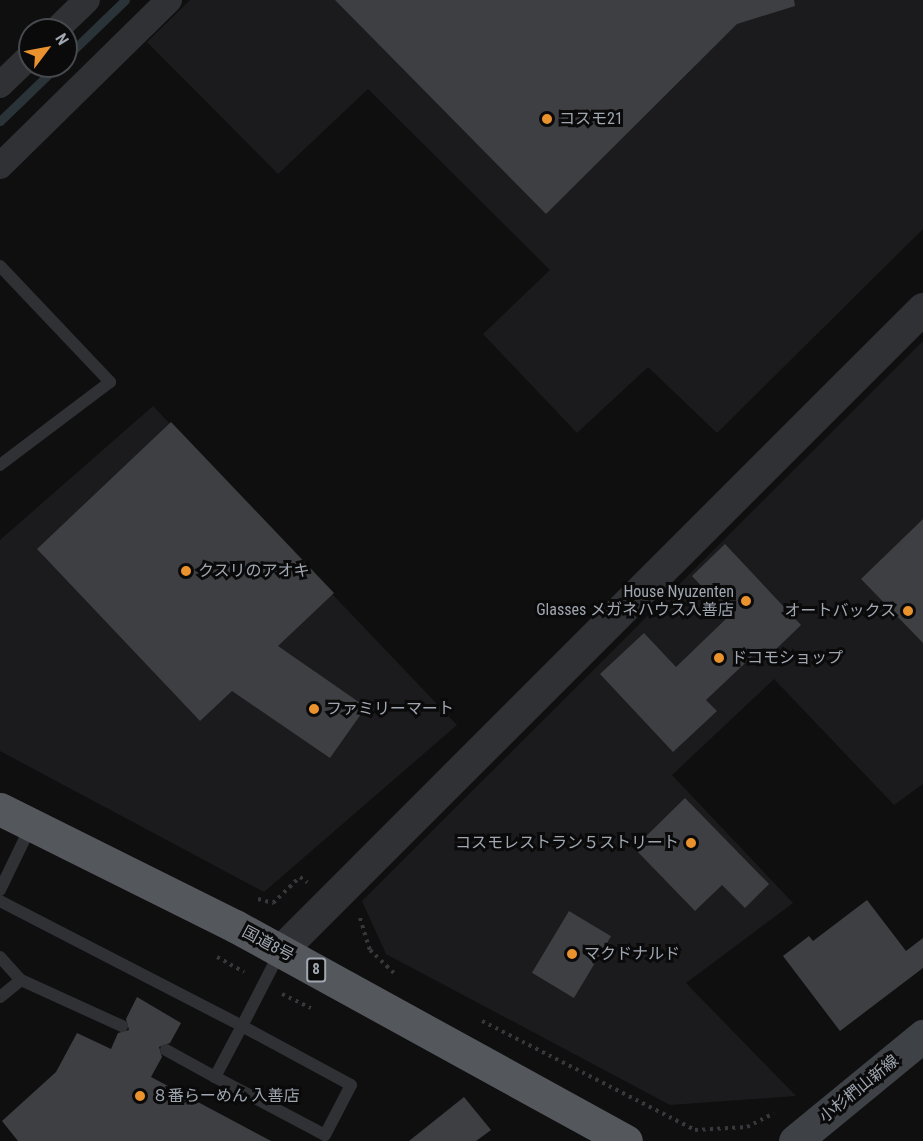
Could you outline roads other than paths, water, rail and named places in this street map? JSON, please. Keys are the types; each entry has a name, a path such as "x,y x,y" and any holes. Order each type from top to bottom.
{"highway":[{"name":"国道8号","path":"0,809 235,926 626,1141"}],"main road":[{"name":"小杉椚山新線","path":"804,1134 923,1036"}],"street":[{"path":"68,18 87,0"},
{"path":"0,166 169,0"},
{"path":"0,86 18,68"},
{"path":"281,951 331,898 923,309"}],"lane":[{"path":"0,266 110,382 0,465"},
{"path":"0,890 32,824"},
{"path":"0,901 351,1085 325,1135 166,1050"},
{"path":"215,1077 281,951"},
{"path":"0,957 21,980 122,1026"},
{"path":"0,997 21,980"}],"waterway":[{"path":"78,45 125,0"},
{"path":"0,121 45,78"}],"place":[{"name":"コスモ21","path":"547,119"},
{"name":"クスリのアオキ","path":"186,571"},
{"name":"House Nyuzenten Glasses メガネハウス入善店","path":"746,601"},
{"name":"オートバックス","path":"908,611"},
{"name":"ドコモショップ","path":"719,658"},
{"name":"ファミリーマート","path":"314,709"},
{"name":"コスモレストラン５ストリート","path":"691,843"},
{"name":"マクドナルド","path":"572,954"},
{"name":"８番らーめん 入善店","path":"140,1096"}]}
